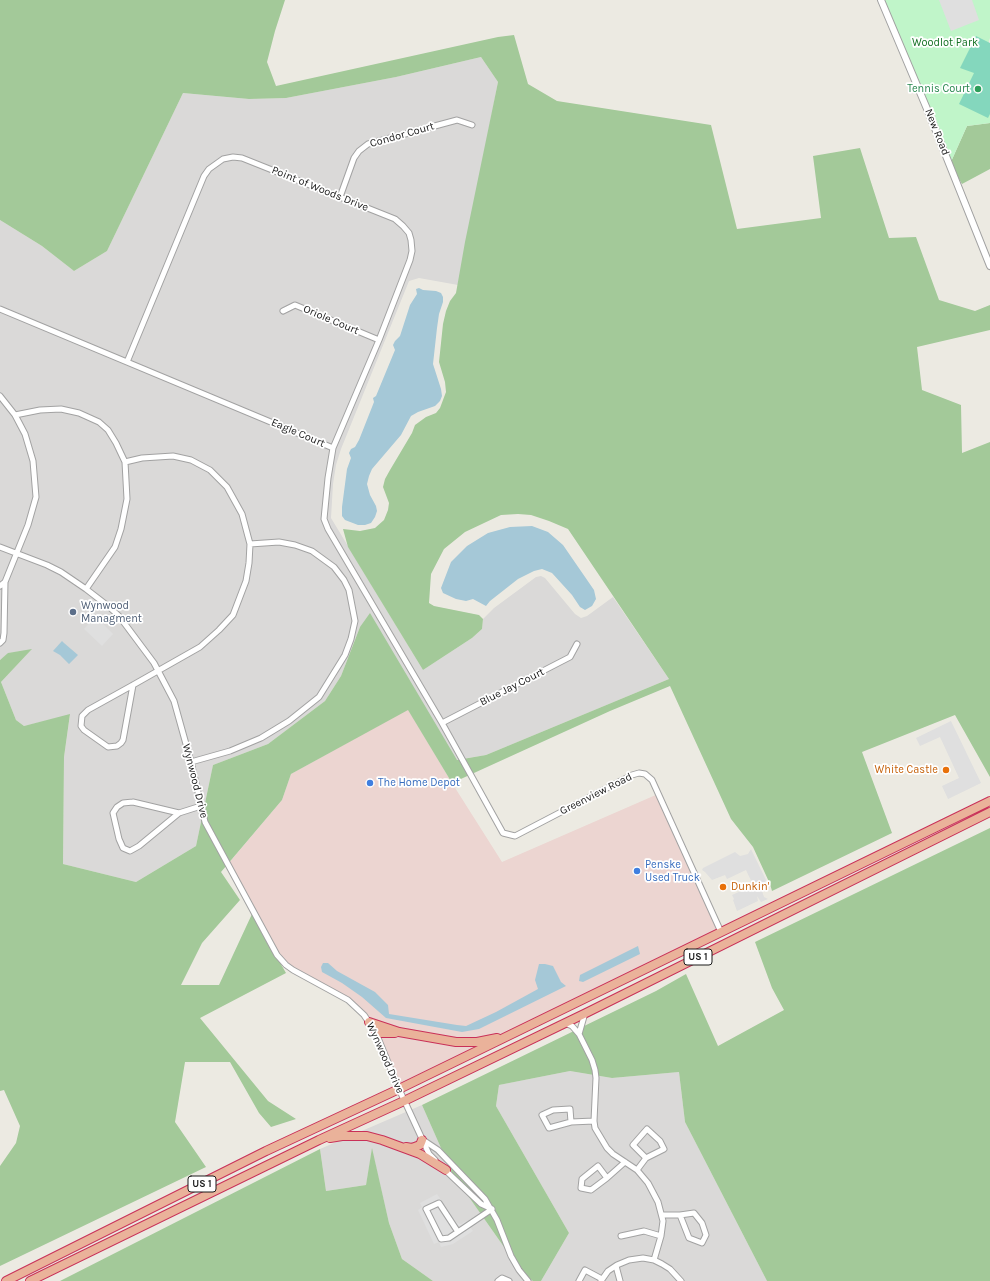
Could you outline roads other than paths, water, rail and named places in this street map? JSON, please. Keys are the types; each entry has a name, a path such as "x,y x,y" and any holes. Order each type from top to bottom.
{"highway":[{"name":"US 1","path":"6,1281 266,1151 399,1089 990,800"},
{"name":"US 1","path":"30,1281 319,1140 566,1023 990,812"},
{"path":"369,1022 399,1032 456,1042 477,1042 506,1037"},
{"path":"376,1034 399,1032"},
{"path":"319,1140 342,1136 367,1136 420,1154 446,1170"},
{"path":"400,1146 412,1148 420,1145 422,1140"}],"street":[{"name":"New Road","path":"881,0 930,116 990,266"},
{"name":"Condor Court","path":"340,197 354,158 359,151 368,144 457,120 472,125"},
{"name":"Point of Woods Drive","path":"127,362 204,176 209,169 223,159 233,157 242,158 395,219 409,233 412,250 410,260 379,340 334,448"},
{"name":"Oriole Court","path":"283,311 295,305 379,340"},
{"name":"Eagle Court","path":"0,309 334,448 328,478 324,519 328,529 442,723"},
{"path":"0,396 15,415 25,434 33,461 36,497 30,520 6,582 4,633 3,640 0,643"},
{"path":"15,415 40,410 61,409 80,413 99,422 108,430 116,443 124,462 128,499 115,547 86,589"},
{"path":"124,462 142,458 173,456 191,460 210,470 227,487 242,514 250,544 246,581 233,615 206,643 88,710 82,716 80,726 108,747 117,746 122,743 133,685"},
{"path":"191,762 230,751 261,738 289,721 320,697 345,655 351,639 355,621 349,590 344,580 334,567 312,551 295,545 279,542 250,544"},
{"name":"Wynwood Drive","path":"0,547 47,565 61,572 86,589 119,616 154,663 174,701 191,762 200,806 205,822 278,955 286,965 300,975 348,1000 358,1008 376,1034 404,1101 429,1154 481,1204 492,1209"},
{"path":"0,586 6,582"},
{"name":"Blue Jay Court","path":"442,723 570,657 577,644"},
{"name":"Greenview Road","path":"442,723 500,829 503,833 508,835 515,836 632,775 639,773 645,774 649,777 721,932"},
{"path":"179,813 133,802 123,803 117,807 113,814 119,839 123,848 130,851 139,846 179,813 200,806"},
{"path":"578,1034 586,1013"},
{"path":"566,1023 572,1026 578,1034 592,1060 595,1070 595,1128 607,1148 613,1154 637,1170 653,1192 658,1202 663,1221 661,1236 654,1260"},
{"path":"571,1122 570,1109 553,1110 542,1115 549,1128 571,1122 594,1121"},
{"path":"637,1170 646,1158 664,1149 660,1140 647,1130 633,1144 646,1158"},
{"path":"422,1140 438,1150 485,1199 492,1209 504,1235 511,1256 527,1281"},
{"path":"607,1178 598,1166 582,1178 581,1188 591,1190 607,1178 625,1162"},
{"path":"458,1232 439,1203 426,1209 441,1239 449,1238 458,1232 492,1209"},
{"path":"662,1215 694,1213 702,1223 706,1235 702,1243 689,1238 680,1215"},
{"path":"621,1236 644,1231 661,1236"},
{"path":"579,1281 585,1270 602,1280 608,1271 624,1261 643,1258 654,1260 670,1269 681,1281"},
{"path":"616,1266 620,1281"},
{"path":"498,1281 502,1278 509,1281"}],"water":[{"path":"419,288 423,290 436,291 441,293 443,297 439,314 433,364 442,396 440,401 435,406 411,416 401,435 372,469 367,484 377,511 371,523 358,525 345,520 342,516 347,469 351,458 349,453 359,440 374,402 373,398 376,396 395,350 393,345 400,336 410,305 417,294 416,289"},
{"path":"532,526 548,532 563,545 594,590 596,599 592,606 585,610 580,607 572,595 552,573 542,569 534,571 518,579 490,601 486,606 473,599 466,601 456,599 443,593 441,588 451,562 467,546 488,533 510,527"},
{"path":"62,641 78,655 69,664 60,655 53,651"},
{"path":"638,946 640,954 583,982 579,981 580,975"},
{"path":"323,963 328,963 337,971 375,992 388,1005 389,1014 466,1026 496,1012 538,989 535,980 539,964 553,966 561,982 566,986 479,1029 462,1032 386,1018 362,997 342,983 322,972 321,967"}],"place":[{"name":"Tennis Court","path":"978,89"},
{"name":"Wynwood Managment","path":"73,612"},
{"name":"White Castle","path":"946,770"},
{"name":"The Home Depot","path":"370,783"},
{"name":"Penske Used Truck","path":"637,871"},
{"name":"Dunkin'","path":"723,887"}],"park label":[{"name":"Woodlot Park","path":"945,43"}]}
